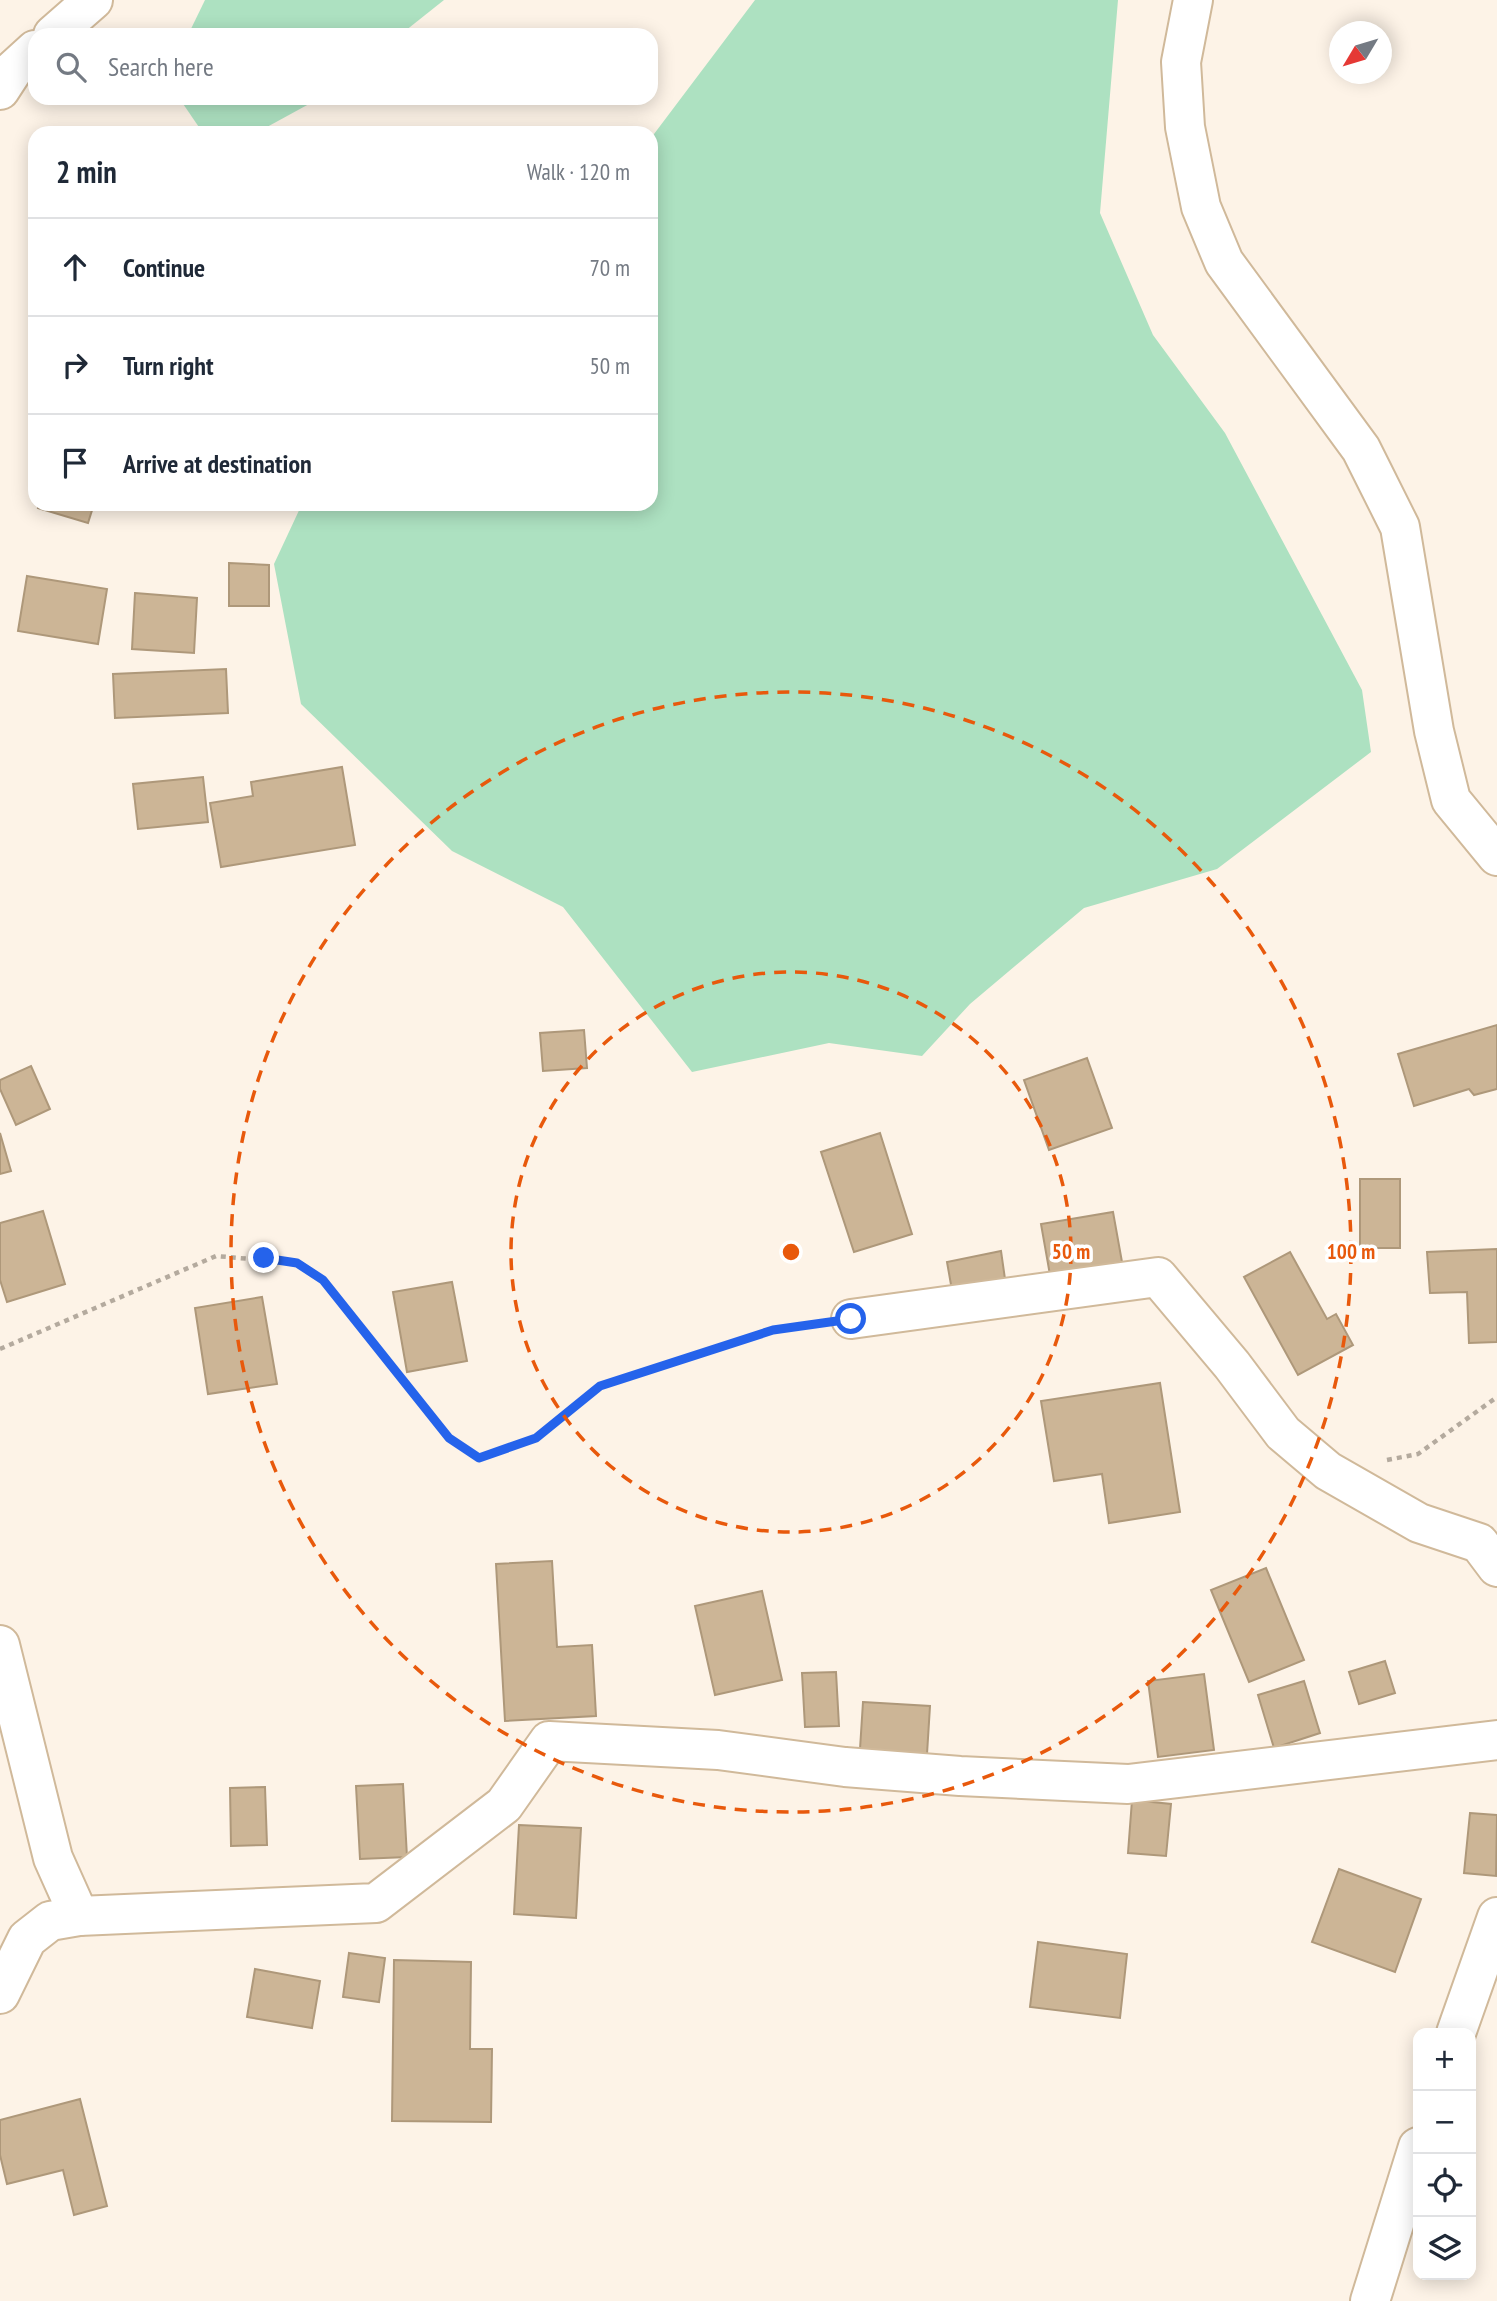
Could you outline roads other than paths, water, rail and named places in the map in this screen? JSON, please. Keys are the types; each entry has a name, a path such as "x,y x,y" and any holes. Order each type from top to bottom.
{"street":[{"path":"61,28 93,0"},
{"path":"1193,0 1181,62 1185,127 1201,207 1224,262 1361,449 1400,527 1434,731 1451,800 1497,856"},
{"path":"0,90 13,70 28,56"},
{"path":"851,1319 1158,1278 1232,1365 1283,1433 1328,1471 1419,1523 1479,1543 1497,1567"},
{"path":"0,1644 53,1858 79,1916"},
{"path":"0,1994 27,1939 50,1921 79,1916 376,1903 503,1805 549,1741 718,1750 845,1767 960,1776 1128,1784 1497,1740"},
{"path":"1458,2028 1497,1917"},
{"path":"1370,2301 1416,2154"}]}
